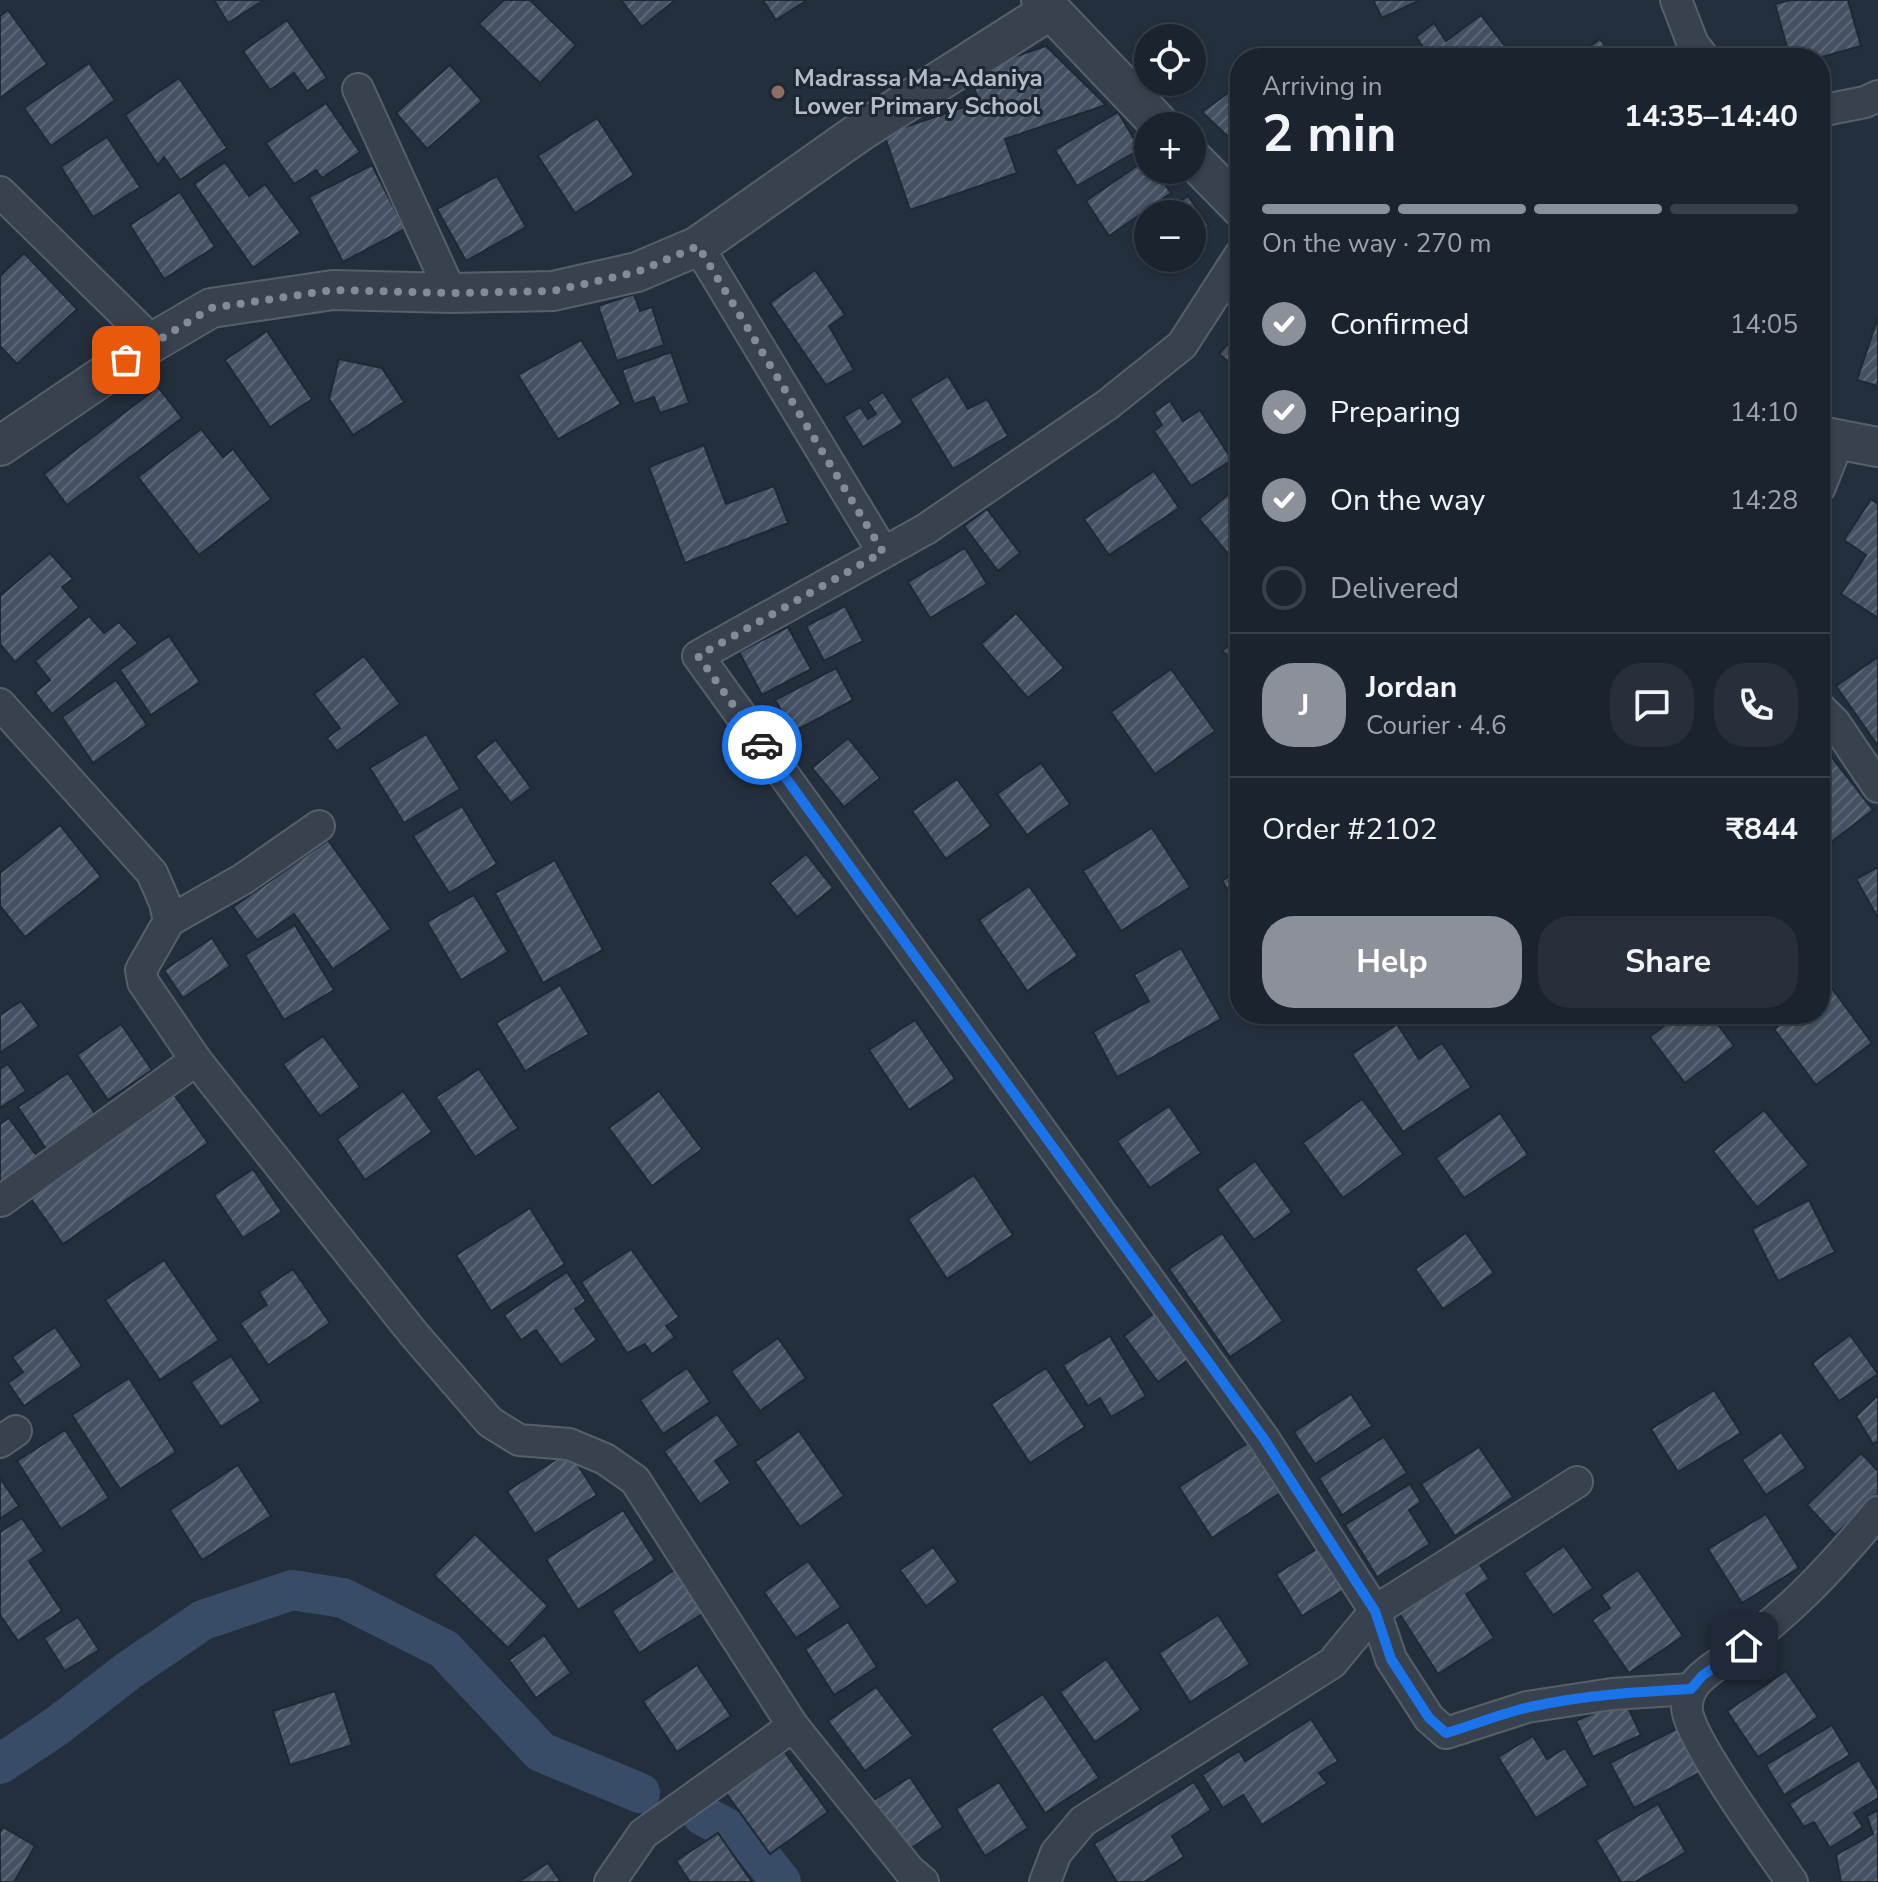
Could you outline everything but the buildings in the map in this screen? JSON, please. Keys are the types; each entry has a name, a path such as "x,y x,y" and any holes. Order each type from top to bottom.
{"street":[{"path":"1676,0 1696,48"},
{"path":"0,446 153,342 211,308 333,290 451,293 553,291 637,272 698,246 1045,5 1148,112"},
{"path":"358,89 451,293"},
{"path":"1830,109 1878,96"},
{"path":"1206,172 1230,197"},
{"path":"0,192 153,342"},
{"path":"698,246 883,552"},
{"path":"1230,271 1182,345 1107,405 926,529 698,656 1264,1439 1375,1611 1391,1659 1429,1718 1446,1733 1527,1707 1612,1694 1691,1689"},
{"path":"1830,438 1878,447"},
{"path":"0,704 152,873 169,921"},
{"path":"1830,718 1878,787"},
{"path":"319,826 243,879 169,921 141,970 143,982 196,1060 413,1333 490,1422 519,1440 569,1444 605,1459 635,1480 793,1726 909,1870 923,1882"},
{"path":"1,1201 196,1060"},
{"path":"1045,1882 1056,1853 1083,1821 1332,1663 1375,1611 1577,1482"},
{"path":"1792,1882 1718,1773 1689,1719 1686,1706 1691,1689 1702,1676 1765,1631 1800,1601 1878,1512"},
{"path":"610,1882 643,1834 793,1726"}],"waterway":[{"path":"0,1764 203,1620 292,1590 343,1598 444,1649 541,1752 640,1793"},
{"path":"702,1815 747,1839 781,1882"}],"way so far":[{"path":"126,360 211,308 333,290 451,293 553,291 637,272 698,246 883,552 698,656 762,745"}],"place":[{"name":"Madrassa Ma-Adaniya Lower Primary School","path":"778,92"}],"route":[{"path":"762,745 1264,1439 1375,1611 1391,1659 1429,1718 1446,1733 1527,1707 1612,1694 1691,1689 1702,1676 1744,1646"}]}
